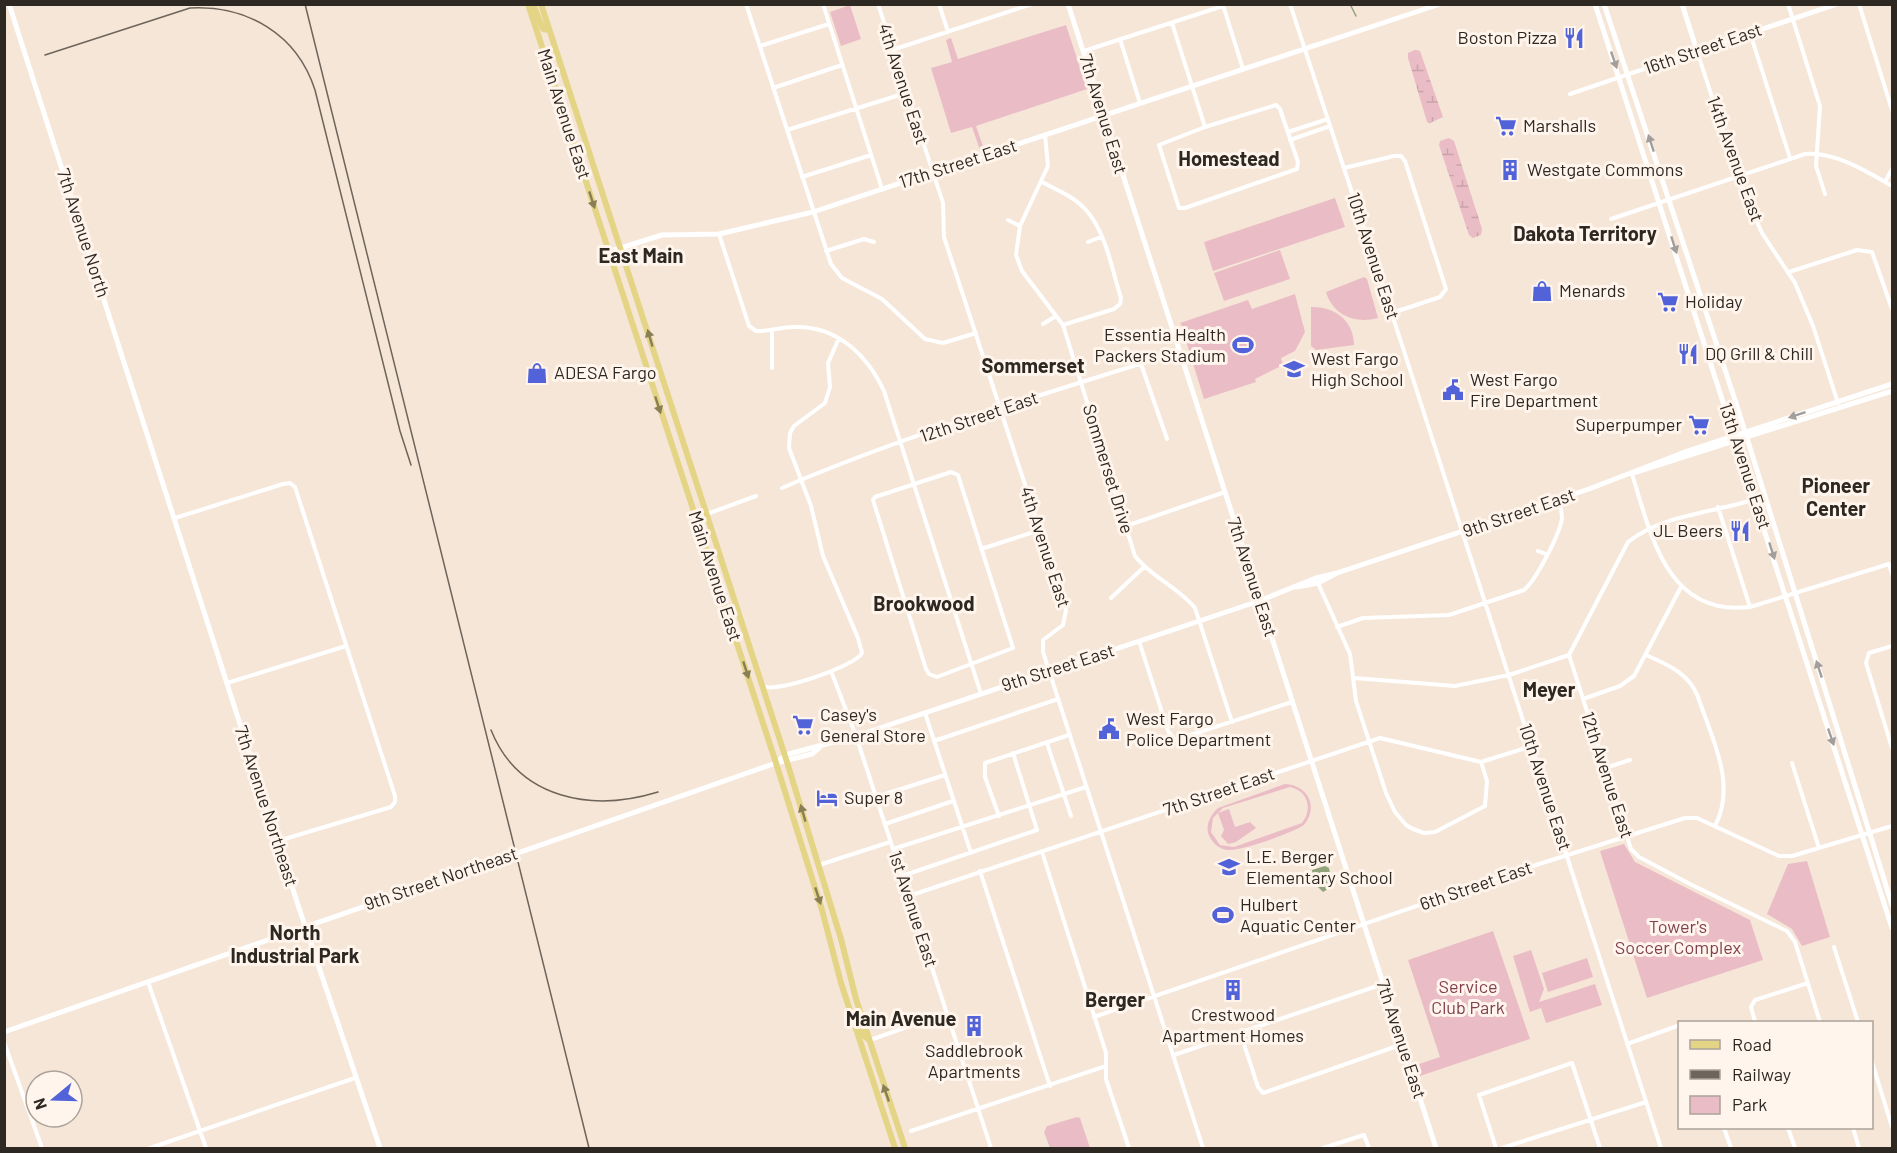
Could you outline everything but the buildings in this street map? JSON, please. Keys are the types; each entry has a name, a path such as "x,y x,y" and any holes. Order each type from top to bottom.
{"main road":[{"name":"Main Avenue East","path":"528,4 795,822 845,994 896,1149"},
{"path":"533,4 539,25 549,30"},
{"name":"Main Avenue East","path":"541,4 619,248 647,326 670,407 786,758 869,1040 905,1149"},
{"path":"795,822 802,833 812,862 819,865"},
{"path":"845,994 862,1034 869,1040"}],"street":[{"name":"7th Avenue North","path":"9,4 156,461"},
{"path":"746,4 831,264 842,278 882,299 925,339 943,343 976,333"},
{"path":"823,4 882,189"},
{"name":"4th Avenue East","path":"878,4 943,203 944,237 1067,616 1063,625 1043,640 1043,652 1048,670 1203,1149"},
{"path":"939,4 948,32"},
{"path":"892,50 1032,4"},
{"name":"7th Avenue East","path":"1068,4 1436,1149"},
{"name":"10th Avenue East","path":"1290,4 1661,1149"},
{"path":"1304,49 1440,4"},
{"name":"13th Avenue East","path":"1595,4 1737,438 1786,596 1893,905"},
{"name":"13th Avenue East","path":"1604,4 1629,74 1745,432 1867,834 1893,928"},
{"name":"14th Avenue East","path":"1682,4 1737,175 1762,233 1789,272 1810,320 1839,405"},
{"path":"1788,4 1820,106 1816,166 1825,195"},
{"name":"16th Street East","path":"1570,94 1837,4"},
{"path":"1858,4 1893,110"},
{"path":"1084,51 1223,5 1243,69"},
{"path":"1172,23 1205,127"},
{"path":"760,46 829,24"},
{"path":"1750,33 1790,158"},
{"path":"1120,39 1140,104"},
{"name":"17th Street East","path":"608,252 662,235 719,234 813,212 1304,49"},
{"path":"773,88 842,65"},
{"path":"787,130 907,93"},
{"path":"1276,105 1280,109 1288,132 1298,162 1297,169 1179,208 1159,145 1205,127 1276,105"},
{"path":"1288,132 1328,119"},
{"path":"1290,140 1330,126"},
{"name":"Sommerset Drive","path":"1045,135 1049,154 1042,182 1020,226 1016,255 1022,271 1063,325 1135,556 1144,567 1186,598 1195,608 1232,722"},
{"path":"1611,219 1790,158 1817,153 1839,159 1893,186"},
{"path":"802,177 871,155"},
{"path":"1344,168 1394,156 1402,157 1445,284 1445,293 1440,297 1392,313"},
{"path":"1885,182 1893,169"},
{"path":"1042,182 1076,200 1087,210 1101,237 1121,298 1120,304 1063,325"},
{"path":"1008,220 1020,226"},
{"path":"719,234 749,326 756,331 796,326 814,328 839,338 857,351 877,375 981,694"},
{"path":"1088,242 1101,237"},
{"path":"826,251 864,239 874,242"},
{"path":"1789,272 1857,250 1872,252 1893,309"},
{"path":"1043,324 1056,316"},
{"path":"772,330 772,368"},
{"path":"762,684 773,689 831,671 860,657 861,645 823,556 814,515 789,455 790,433 798,422 816,412 825,403 830,387 828,363 839,338"},
{"name":"12th Street East","path":"782,488 812,474 1000,409 1178,352"},
{"path":"1141,364 1167,439"},
{"name":"9th Street East","path":"1737,438 1747,439 1893,384"},
{"name":"9th Street East","path":"776,763 1259,601 1316,578 1337,573 1632,474 1642,473 1737,438 1745,432 1893,391"},
{"name":"7th Avenue Northeast","path":"156,461 304,925 380,1149"},
{"path":"951,472 955,472 960,480 1013,648 937,677 929,674 925,664 873,500 875,497 914,484 951,472"},
{"path":"1632,474 1665,567 1681,587 1715,606 1734,609 1750,607 1889,564 1893,574"},
{"path":"175,518 290,483 295,487 346,646 395,802 391,807 278,841"},
{"path":"1126,525 1225,492"},
{"path":"696,518 756,496"},
{"path":"1337,627 1363,618 1449,615 1517,593 1528,586 1562,519 1558,499"},
{"path":"1354,678 1455,686 1509,675 1569,655 1620,553 1636,535 1718,507 1738,505 1756,499"},
{"path":"1718,507 1750,607"},
{"path":"981,549 1040,530"},
{"path":"1538,551 1546,554"},
{"path":"1111,598 1144,567"},
{"name":"9th Street East","path":"1298,587 1318,583 1337,573"},
{"path":"1318,583 1350,654 1356,701 1369,741 1395,812 1406,825 1418,831 1435,832 1485,806 1487,781 1481,762 1532,746"},
{"path":"1583,699 1630,680 1646,655 1681,587"},
{"path":"1139,641 1168,731 1175,740 1292,702"},
{"path":"226,683 346,646"},
{"path":"1893,646 1866,657 1893,748"},
{"name":"12th Avenue East","path":"1569,655 1631,849 1639,857 1787,931 1795,942 1819,1021"},
{"path":"1646,655 1681,673 1692,684 1698,697 1725,788 1723,805 1715,826"},
{"name":"1st Avenue East","path":"831,671 856,736 991,1149"},
{"path":"934,741 1058,699"},
{"path":"926,713 971,853"},
{"path":"999,816 985,777 984,765 1012,753 1069,735"},
{"name":"7th Street East","path":"909,896 1369,741 1388,738 1481,762"},
{"path":"1047,743 1071,816"},
{"path":"902,876 1028,835 1038,827 1012,753"},
{"path":"1605,768 1630,760"},
{"name":"9th Street Northeast","path":"4,1032 304,925 776,763"},
{"path":"1792,763 1819,849"},
{"path":"876,797 945,776"},
{"path":"893,849 1086,787"},
{"path":"885,824 953,801"},
{"name":"6th Street East","path":"1094,1017 1364,924 1685,818 1697,818 1779,856 1792,856 1819,849 1893,826"},
{"path":"819,865 890,842"},
{"path":"1042,852 1106,1053 1106,1079 1129,1149"},
{"path":"980,871 1050,1086"},
{"path":"1834,947 1857,1021"},
{"path":"148,980 206,1149"},
{"path":"1755,1021 1751,1006 1755,1000 1808,983"},
{"path":"1174,1055 1383,984"},
{"path":"869,1040 947,1013"},
{"path":"1627,1044 1678,1026"},
{"path":"1240,1032 1258,1087 1263,1092 1403,1044"},
{"path":"4,1042 42,1149"},
{"path":"1496,1149 1479,1095 1572,1063 1600,1149"},
{"path":"1873,1065 1893,1127"},
{"path":"911,1131 1106,1066"},
{"path":"150,1149 355,1078"},
{"path":"1502,1149 1646,1102"},
{"path":"1724,1129 1731,1149"},
{"path":"1788,1129 1795,1149"},
{"path":"1853,1129 1859,1149"},
{"path":"1323,1149 1364,1135 1370,1149"}],"green space":[{"path":"850,5 861,39 841,46 830,12"},
{"path":"1066,25 1087,89 976,126 984,149 980,150 972,127 951,133 931,68 952,62 946,40 951,38 958,59"},
{"path":"1415,50 1420,51 1443,117 1430,123 1427,122 1408,58 1408,53"},
{"path":"1449,138 1454,141 1482,229 1481,235 1473,238 1469,235 1439,145 1440,141"},
{"path":"1335,198 1345,227 1213,271 1204,242"},
{"path":"1280,250 1290,279 1224,301 1214,273"},
{"path":"1364,277 1367,279 1378,318 1370,320 1346,316 1334,307 1326,292"},
{"name":"Essentia Health Packers Stadium","path":"1295,294 1305,332 1295,351 1281,358 1283,365 1255,379 1256,382 1204,399 1186,341 1185,330 1180,323 1248,300 1252,309"},
{"path":"1311,307 1328,309 1342,317 1351,329 1354,345 1316,350 1311,346"},
{"path":"1285,784 1300,788 1311,804 1311,811 1304,825 1267,841 1235,850 1222,849 1216,845 1208,833 1210,819 1218,808","holes":["1290,787 1305,796 1307,801 1307,812 1302,823 1234,847 1220,845 1211,832 1213,818 1223,808"]},
{"path":"1229,809 1235,827 1250,822 1256,828 1236,842 1228,844 1221,836 1224,830 1218,813"},
{"name":"Tower's Soccer Complex","path":"1624,844 1635,862 1750,920 1763,960 1647,998 1600,851"},
{"name":"Tower's Soccer Complex","path":"1807,861 1830,937 1802,946 1792,929 1767,914 1788,864"},
{"name":"Service Club Park","path":"1493,931 1530,1039 1420,1076 1416,1065 1440,1057 1408,960"},
{"path":"1531,950 1544,989 1539,1002 1595,984 1602,1005 1546,1023 1541,1008 1530,1012 1513,956"},
{"path":"1587,958 1593,977 1548,992 1542,973"},
{"path":"1080,1118 1090,1148 1050,1148 1044,1132 1047,1126"}],"shaded area":[{"path":"1325,866 1329,868 1331,879 1328,889 1323,892 1314,883 1312,870"}],"waterway":[{"path":"1350,4 1356,16"}],"railway":[{"path":"305,4 589,1148"},
{"path":"45,55 190,8 211,8 250,18 283,39 296,53 307,70 315,90 400,431 411,465"},
{"path":"491,730 504,754 520,772 539,786 561,795 584,800 608,801 658,792"}],"place":[{"name":"Boston Pizza","path":"1574,38"},
{"name":"Marshalls","path":"1506,126"},
{"name":"Westgate Commons","path":"1510,170"},
{"name":"Menards","path":"1542,291"},
{"name":"Holiday","path":"1668,302"},
{"name":"Essentia Health Packers Stadium","path":"1243,345"},
{"name":"DQ Grill & Chill","path":"1688,354"},
{"name":"West Fargo High School","path":"1294,369"},
{"name":"ADESA Fargo","path":"537,373"},
{"name":"West Fargo Fire Department","path":"1453,390"},
{"name":"Superpumper","path":"1699,425"},
{"name":"JL Beers","path":"1740,531"},
{"name":"Casey's General Store","path":"803,725"},
{"name":"West Fargo Police Department","path":"1109,729"},
{"name":"Super 8","path":"827,798"},
{"name":"L.E. Berger Elementary School","path":"1229,867"},
{"name":"Hulbert Aquatic Center","path":"1223,915"},
{"name":"Crestwood Apartment Homes","path":"1233,990"},
{"name":"Saddlebrook Apartments","path":"974,1026"}],"district":[{"name":"Homestead","path":"1229,159"},
{"name":"Dakota Territory","path":"1585,234"},
{"name":"East Main","path":"641,256"},
{"name":"Sommerset","path":"1033,366"},
{"name":"Pioneer Center","path":"1836,498"},
{"name":"Brookwood","path":"924,604"},
{"name":"Meyer","path":"1549,690"},
{"name":"North Industrial Park","path":"295,944"},
{"name":"Berger","path":"1115,1000"},
{"name":"Main Avenue","path":"901,1019"}]}
